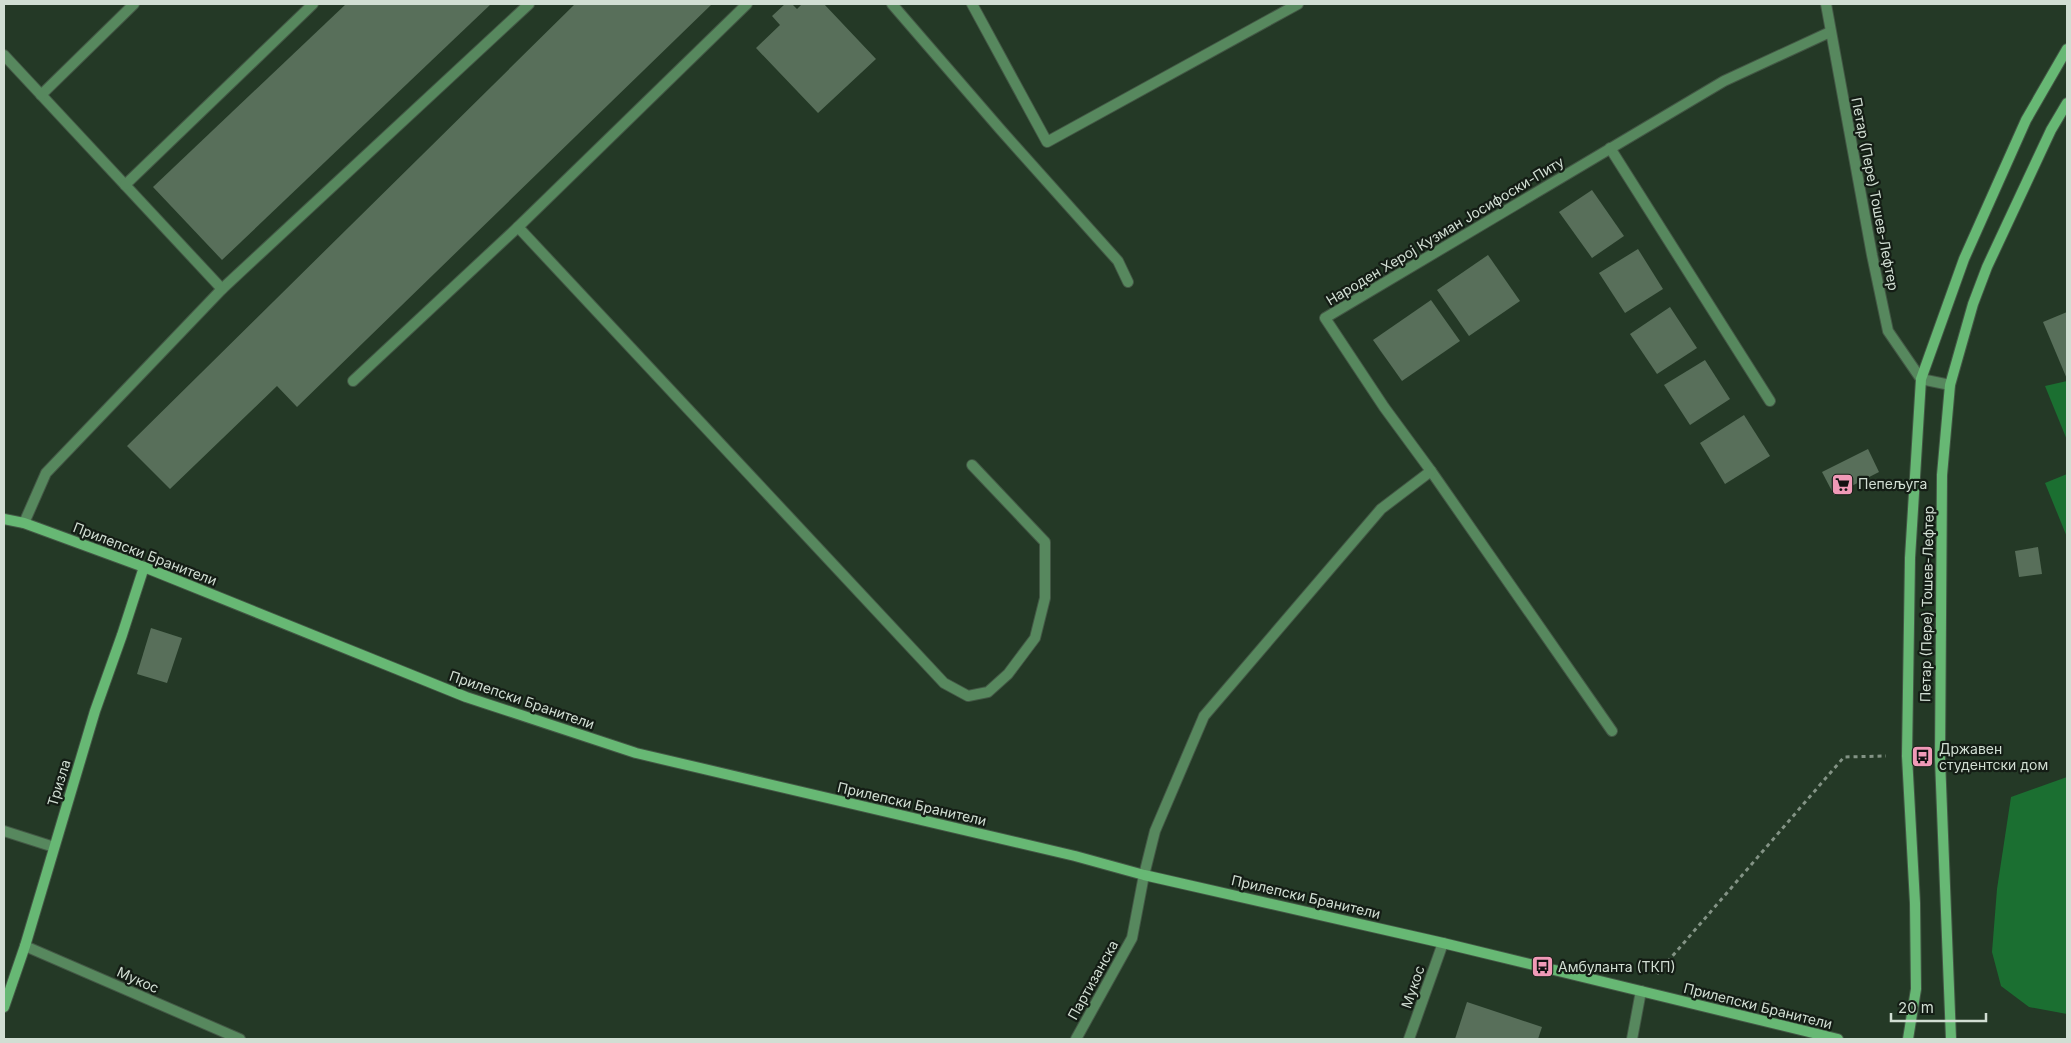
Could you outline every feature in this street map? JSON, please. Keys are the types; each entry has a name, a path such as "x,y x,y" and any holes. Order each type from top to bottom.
{"street":[{"path":"41,95 134,4"},
{"path":"125,185 313,4"},
{"path":"24,523 46,472 222,289 529,4"},
{"path":"353,381 518,227 747,4"},
{"path":"892,4 1118,261 1128,282"},
{"path":"972,4 1047,142 1298,4"},
{"name":"Петар (Пере) Тошев-Лефтер","path":"1826,4 1870,245 1888,331 1921,379"},
{"name":"Народен Херој Кузман Јосифоски-Питу","path":"1612,731 1431,471 1384,407 1325,318 1724,81 1830,32"},
{"name":"Петар (Пере) Тошев-Лефтер","path":"1908,1039 1916,989 1915,904 1907,756 1910,558 1921,379 1964,259 2026,120 2067,49"},
{"path":"4,55 222,289"},
{"name":"Петар (Пере) Тошев-Лефтер","path":"1951,1039 1940,759 1942,475 1950,386 1973,304 1987,267 2051,130 2067,103"},
{"path":"1610,148 1770,401"},
{"path":"518,227 944,683 968,696 988,692 1008,674 1035,638 1045,598 1045,542 972,466"},
{"path":"1921,379 1950,386"},
{"path":"1144,874 1155,831 1204,716 1381,509 1431,471"},
{"name":"Прилепски Бранители","path":"4,519 24,523 144,567 466,697 636,753 1443,943 1838,1039"},
{"name":"Тризла","path":"4,1007 25,946 95,711 144,567"},
{"path":"4,831 54,847"},
{"name":"Партизанска","path":"1076,1039 1132,938 1144,874"},
{"name":"Мукос","path":"1409,1039 1443,943"},
{"name":"Мукос","path":"25,946 240,1039"},
{"path":"1632,1039 1642,991"}],"path":[{"path":"1642,991 1844,757 1907,756"}],"green space":[{"path":"2067,381 2067,440 2045,386"},
{"path":"2067,474 2067,537 2045,483"},
{"path":"2067,777 2067,1014 2029,1007 2001,986 1992,952 1997,889 2011,797"}],"building":[{"path":"346,4 491,4 222,260 153,187"},
{"path":"575,4 712,4 297,407 277,386 170,489 127,446"},
{"path":"785,4 792,4 797,9 802,4 824,4 876,59 818,113 756,48 780,25 772,16"},
{"path":"1592,190 1624,236 1592,258 1559,212"},
{"path":"1638,249 1663,289 1625,313 1599,273"},
{"path":"1488,255 1520,301 1469,336 1437,290"},
{"path":"1431,300 1460,341 1402,381 1373,340"},
{"path":"1670,307 1697,348 1657,374 1630,334"},
{"path":"2067,312 2067,379 2043,322"},
{"path":"1705,360 1730,399 1690,425 1664,385"},
{"path":"1744,415 1770,456 1725,484 1700,443"},
{"name":"Пепељуга","path":"1868,449 1879,472 1834,495 1822,472"},
{"path":"2038,547 2042,574 2019,577 2015,551"},
{"path":"151,628 182,638 167,683 137,674"},
{"path":"1467,1002 1542,1027 1538,1039 1455,1039"}],"place":[{"name":"Пепељуга","path":"1842,484"},
{"name":"Државен студентски дом","path":"1923,757"},
{"name":"Амбуланта (ТКП)","path":"1542,967"}]}
